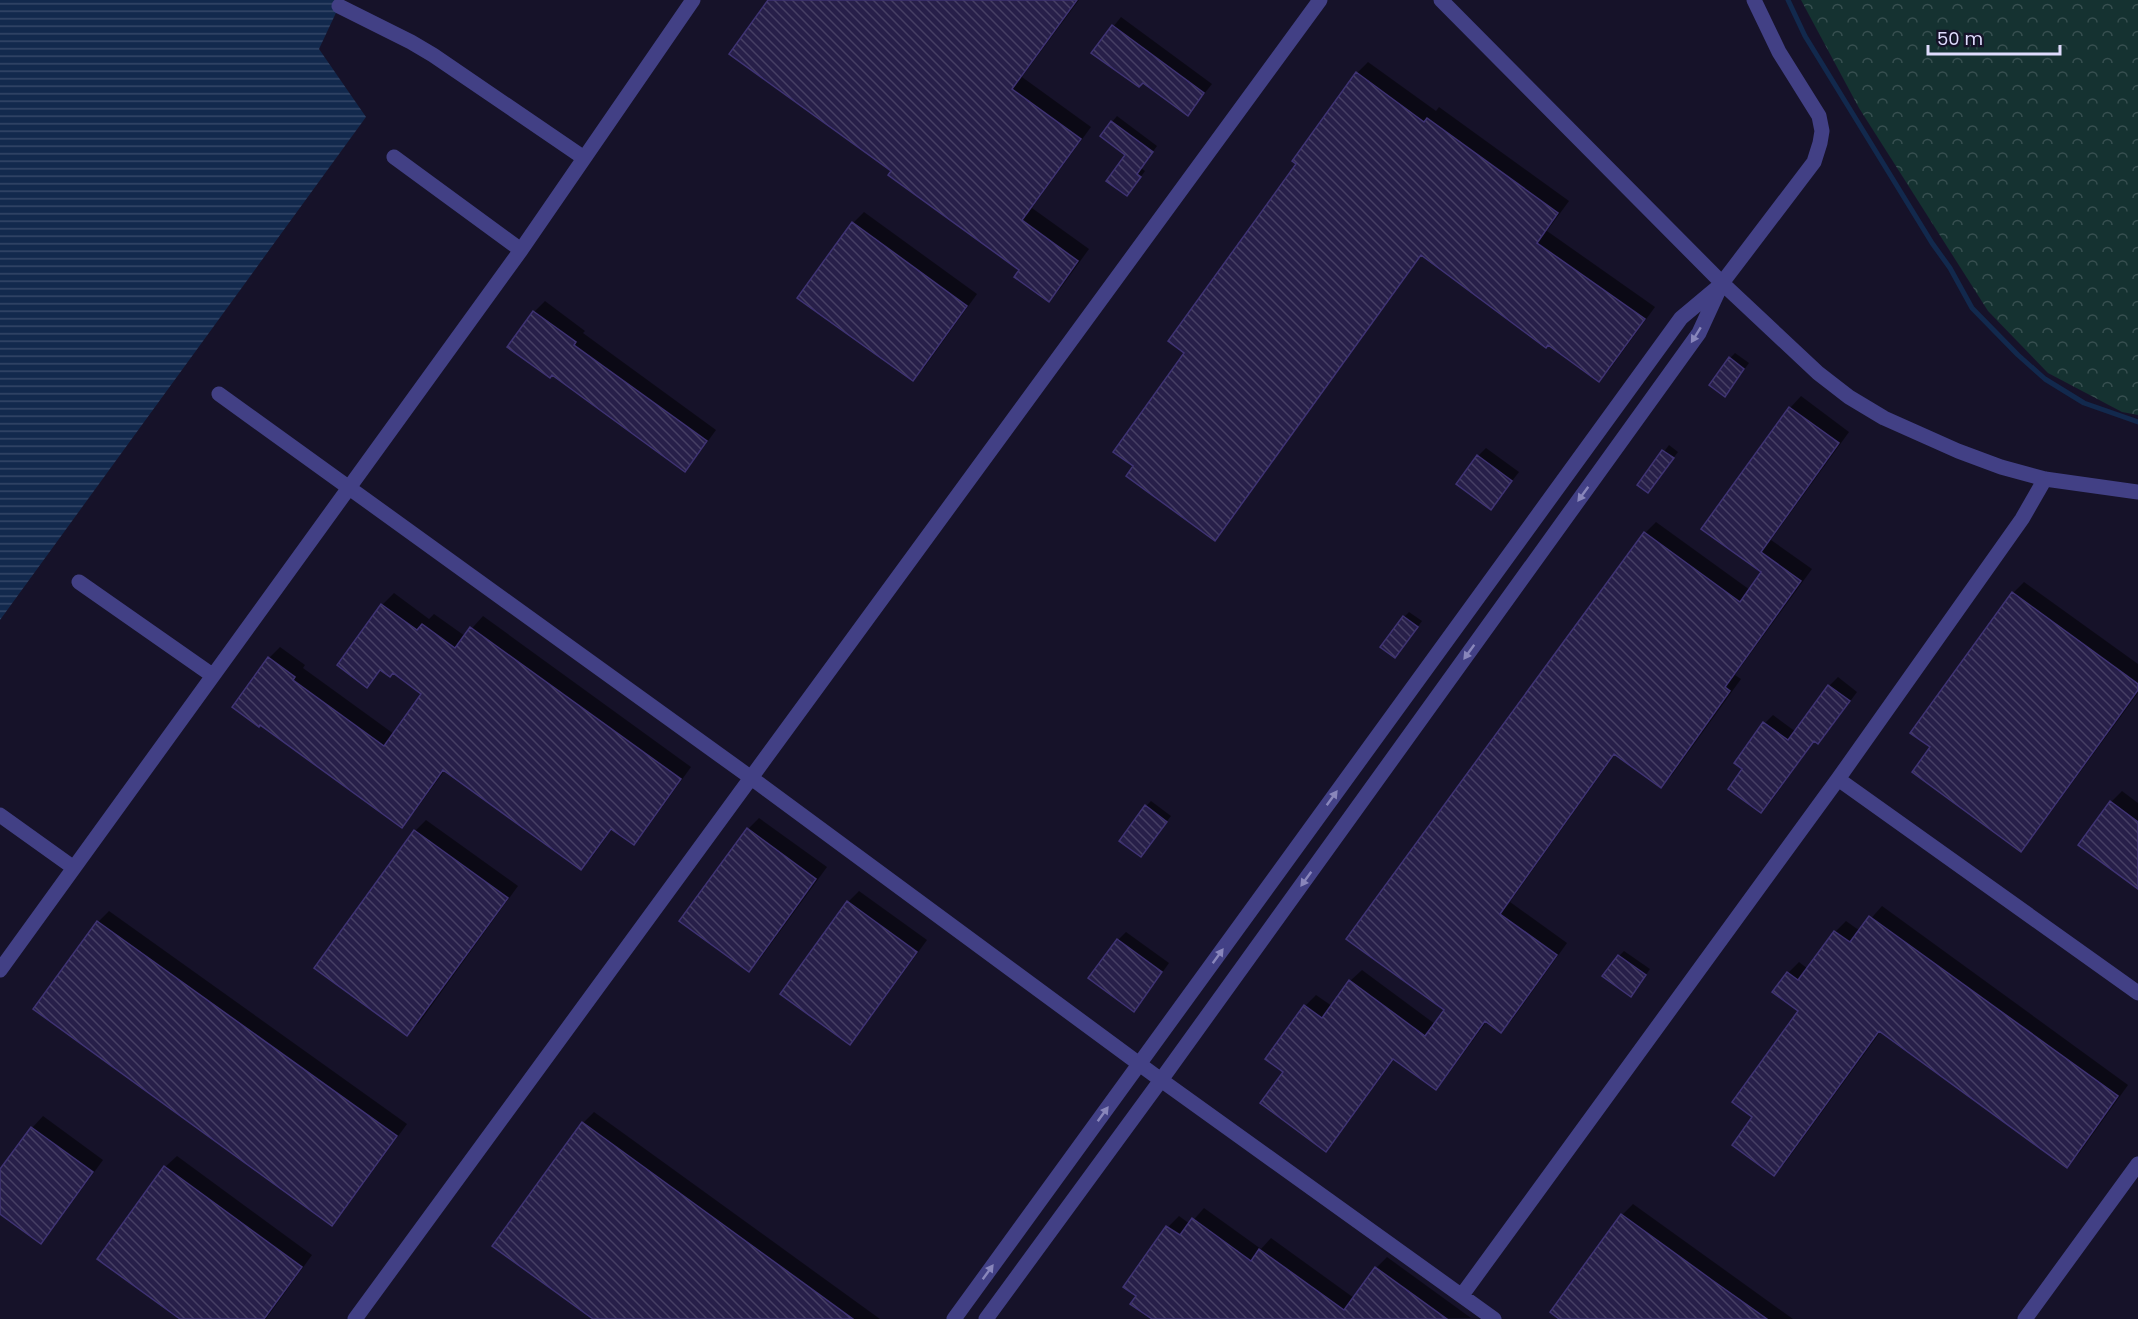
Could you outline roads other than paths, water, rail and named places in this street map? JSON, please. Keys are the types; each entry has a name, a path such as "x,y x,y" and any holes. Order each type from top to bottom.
{"street":[{"path":"0,970 521,250 693,0"},
{"path":"355,1319 1320,0"},
{"path":"1442,0 1722,283 1818,373 1849,397 1884,418 1958,451 2001,467 2045,479 2138,492"},
{"path":"954,1319 1681,318 1722,283 1814,162 1822,131 1819,116 1779,52 1754,0"},
{"path":"339,6 411,42 469,78 584,158"},
{"path":"394,157 521,250"},
{"path":"986,1319 1699,333 1722,283"},
{"path":"219,394 750,777 1161,1080 1494,1319"},
{"path":"1462,1295 1838,779 2022,519 2045,479"},
{"path":"79,582 212,675"},
{"path":"1838,779 2138,993"},
{"path":"0,815 74,868"},
{"path":"2025,1319 2138,1164"}],"water":[{"path":"0,0 342,0 319,49 366,117 0,620"}],"waterway":[{"path":"1788,0 1805,36 1932,243 1950,268 1972,308 2045,379 2084,403 2138,422"}]}
